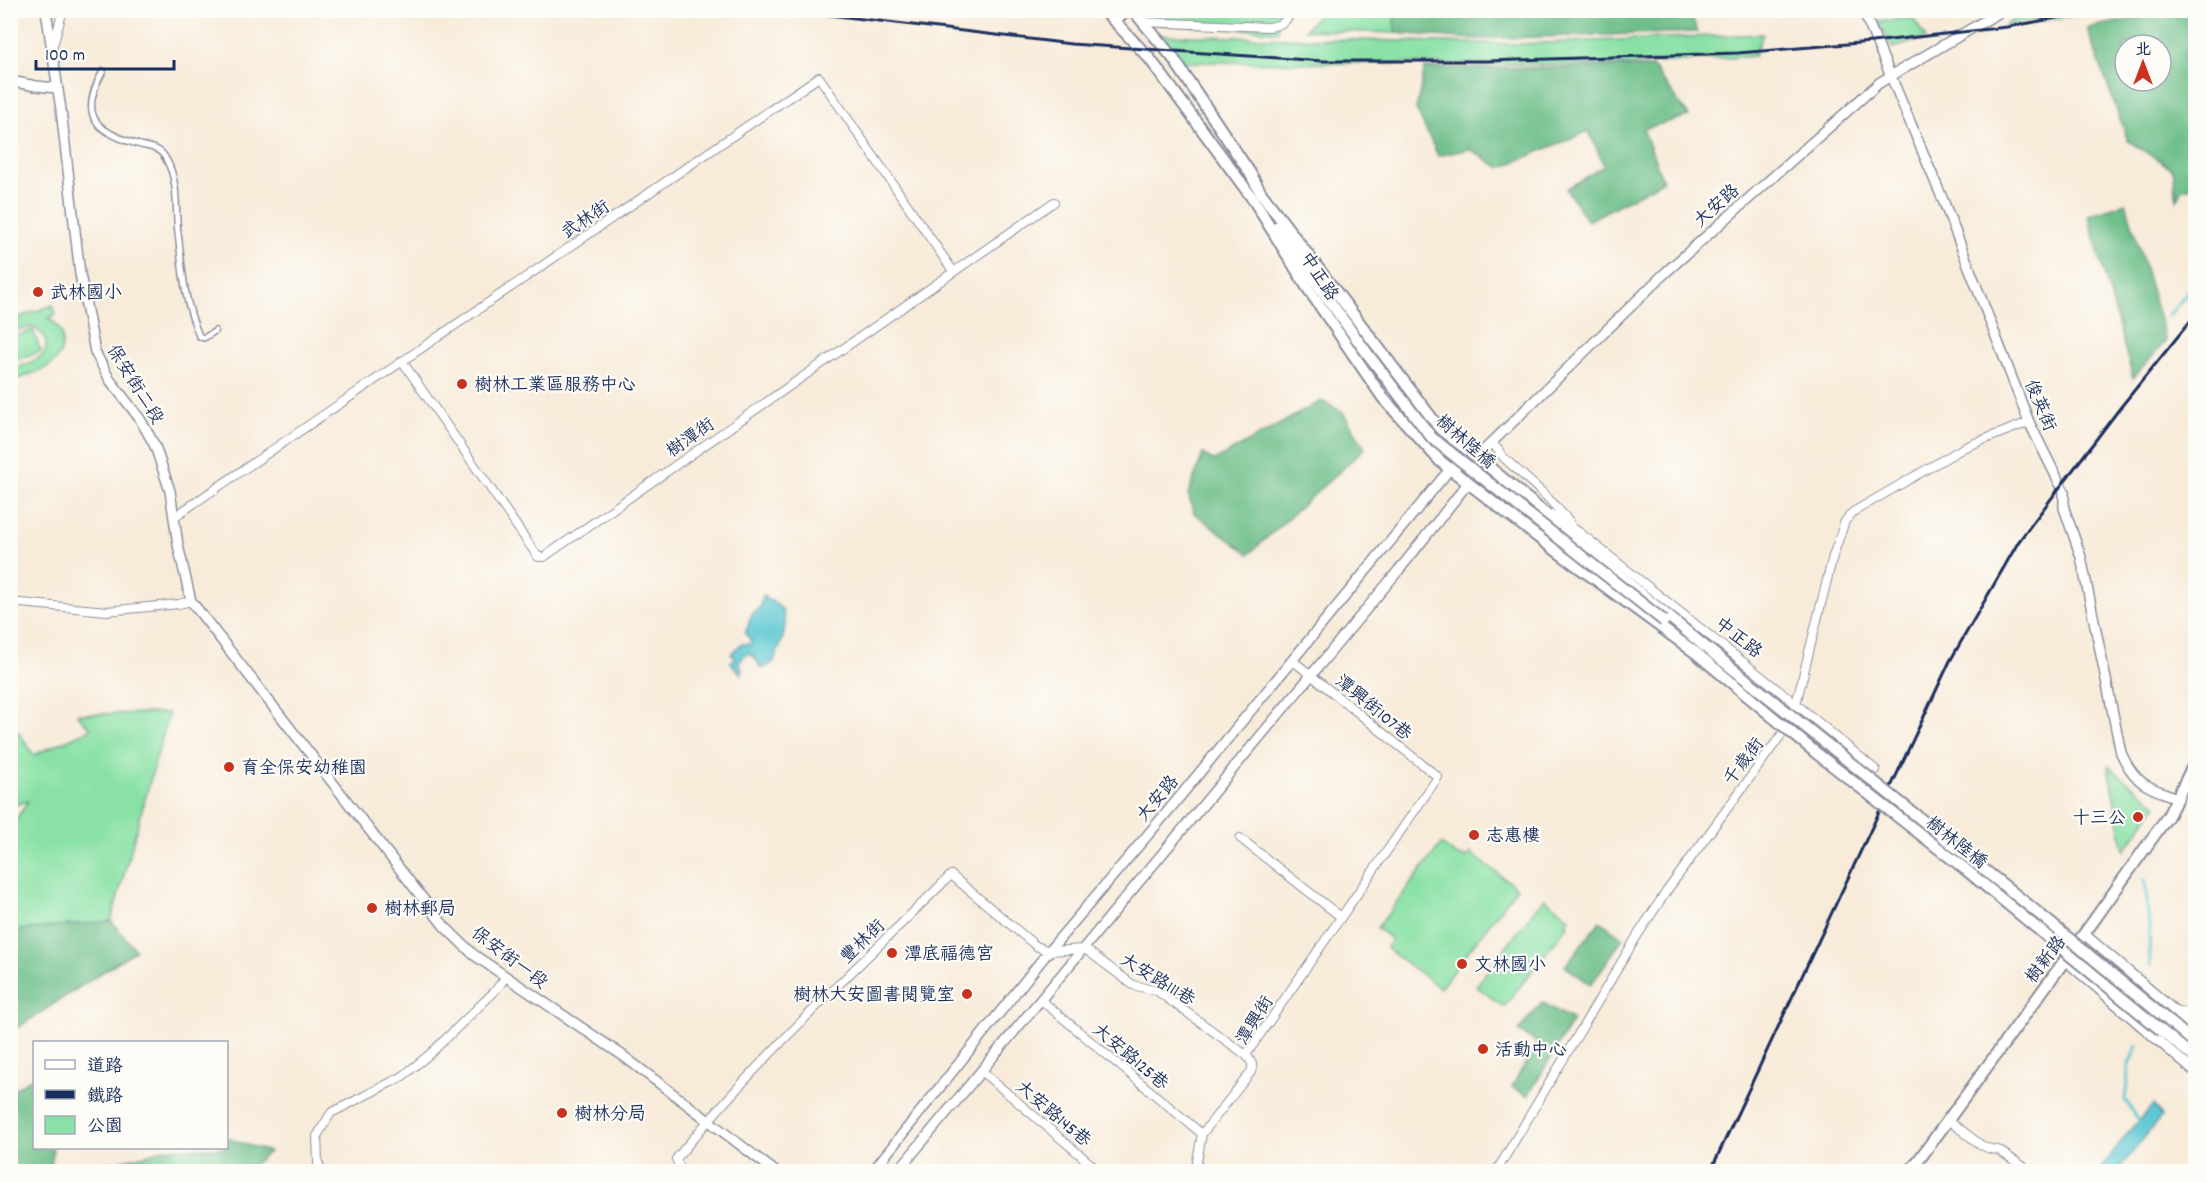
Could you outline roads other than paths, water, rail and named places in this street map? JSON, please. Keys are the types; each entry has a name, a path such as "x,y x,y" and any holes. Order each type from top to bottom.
{"main road":[{"name":"中正路","path":"1104,10 1150,59 1440,429 1523,496"},
{"path":"1114,21 1127,10"},
{"name":"中正路","path":"1133,10 1173,57 1250,173 1257,196 1306,287 1383,398 1440,461 1535,535"},
{"name":"樹林陸橋","path":"1257,196 1367,353 1432,438 2027,904 2166,1027 2196,1059"},
{"name":"樹林陸橋","path":"1523,496 1699,649"},
{"name":"樹林陸橋","path":"1535,535 1699,649"},
{"name":"樹新路","path":"1910,1172 2084,934 2178,799 2196,760"},
{"name":"樹林陸橋","path":"2166,1027 2196,1044"}],"street":[{"name":"保安街二段","path":"46,10 80,274 94,352 110,380 140,419 155,446 168,483 178,545 191,601 278,713"},
{"path":"51,52 63,10"},
{"path":"1143,22 1269,27 1280,25 1288,19 1292,10"},
{"name":"俊英街","path":"1863,10 1945,205 2029,422 2064,492 2064,508 2081,557 2121,753 2137,778 2149,787 2178,799"},
{"name":"大安路","path":"872,1172 1049,951 1450,469 1477,457 1706,235 1879,83 2003,10"},
{"path":"103,71 90,105 91,113 95,121 121,138 139,145 150,146 166,158 176,184 176,214 189,309 199,336 204,338 215,331"},
{"name":"武林街","path":"174,517 819,78 953,271"},
{"path":"10,81 57,88"},
{"name":"樹潭街","path":"402,362 538,557 544,557 1053,202"},
{"name":"千歲街","path":"1496,1172 1637,936 1713,827 1782,734 1796,704 1833,556 1845,521 1853,512 1965,447 2029,422"},
{"path":"1492,442 1504,458 1545,495 1579,532"},
{"name":"大安路","path":"897,1172 1312,676 1468,483 1477,457"},
{"path":"1523,496 1579,532"},
{"name":"中正路","path":"1579,532 1876,770"},
{"path":"10,602 107,611 191,601"},
{"name":"潭興街107巷","path":"1292,660 1438,777"},
{"name":"保安街一段","path":"278,713 445,927 474,955 505,978 599,1038 709,1119 776,1172"},
{"name":"潭興街","path":"1195,1172 1202,1134 1251,1072 1253,1066 1246,1055 1438,777"},
{"path":"1240,838 1341,917"},
{"name":"豐林街","path":"709,1119 764,1059 951,875 1036,946 1049,951"},
{"path":"2084,934 2196,1029"},
{"path":"1049,951 1085,949"},
{"name":"大安路111巷","path":"1085,949 1133,985 1157,991 1246,1055"},
{"path":"2065,960 2196,1072"},
{"path":"321,1172 318,1162 317,1136 331,1113 403,1076 431,1053 494,992 505,978"},
{"name":"大安路125巷","path":"1041,1000 1202,1134"},
{"path":"2172,1009 2196,1015"},
{"name":"大安路145巷","path":"981,1071 1098,1170 1110,1172"},
{"path":"682,1172 676,1159 709,1119"},
{"path":"1948,1120 1981,1145 1998,1150 2032,1172"}],"water":[{"path":"764,595 783,612 785,625 782,639 772,664 760,667 754,656 747,653 738,663 742,667 741,674 730,662 735,658 731,654 741,644 750,644 751,641 745,633 751,617 761,606"},
{"path":"2154,1105 2161,1117 2117,1171 2099,1171 2129,1131"}],"waterway":[{"path":"2168,316 2196,283"},
{"path":"2145,880 2150,965"},
{"path":"2137,1046 2129,1064 2125,1100 2140,1122"}],"railway":[{"path":"788,10 1071,44 1323,61 1487,61 1738,53 1872,42 2007,27 2101,10"},
{"path":"1710,1172 1950,661 2019,541 2120,408 2196,314"}],"place":[{"name":"武林國小","path":"38,292"},
{"name":"樹林工業區服務中心","path":"462,384"},
{"name":"育全保安幼稚園","path":"229,767"},
{"name":"十三公","path":"2138,817"},
{"name":"志惠樓","path":"1474,835"},
{"name":"樹林郵局","path":"372,908"},
{"name":"潭底福德宮","path":"892,953"},
{"name":"文林國小","path":"1462,964"},
{"name":"樹林大安圖書閱覽室","path":"967,994"},
{"name":"活動中心","path":"1483,1049"},
{"name":"樹林分局","path":"562,1113"}]}
